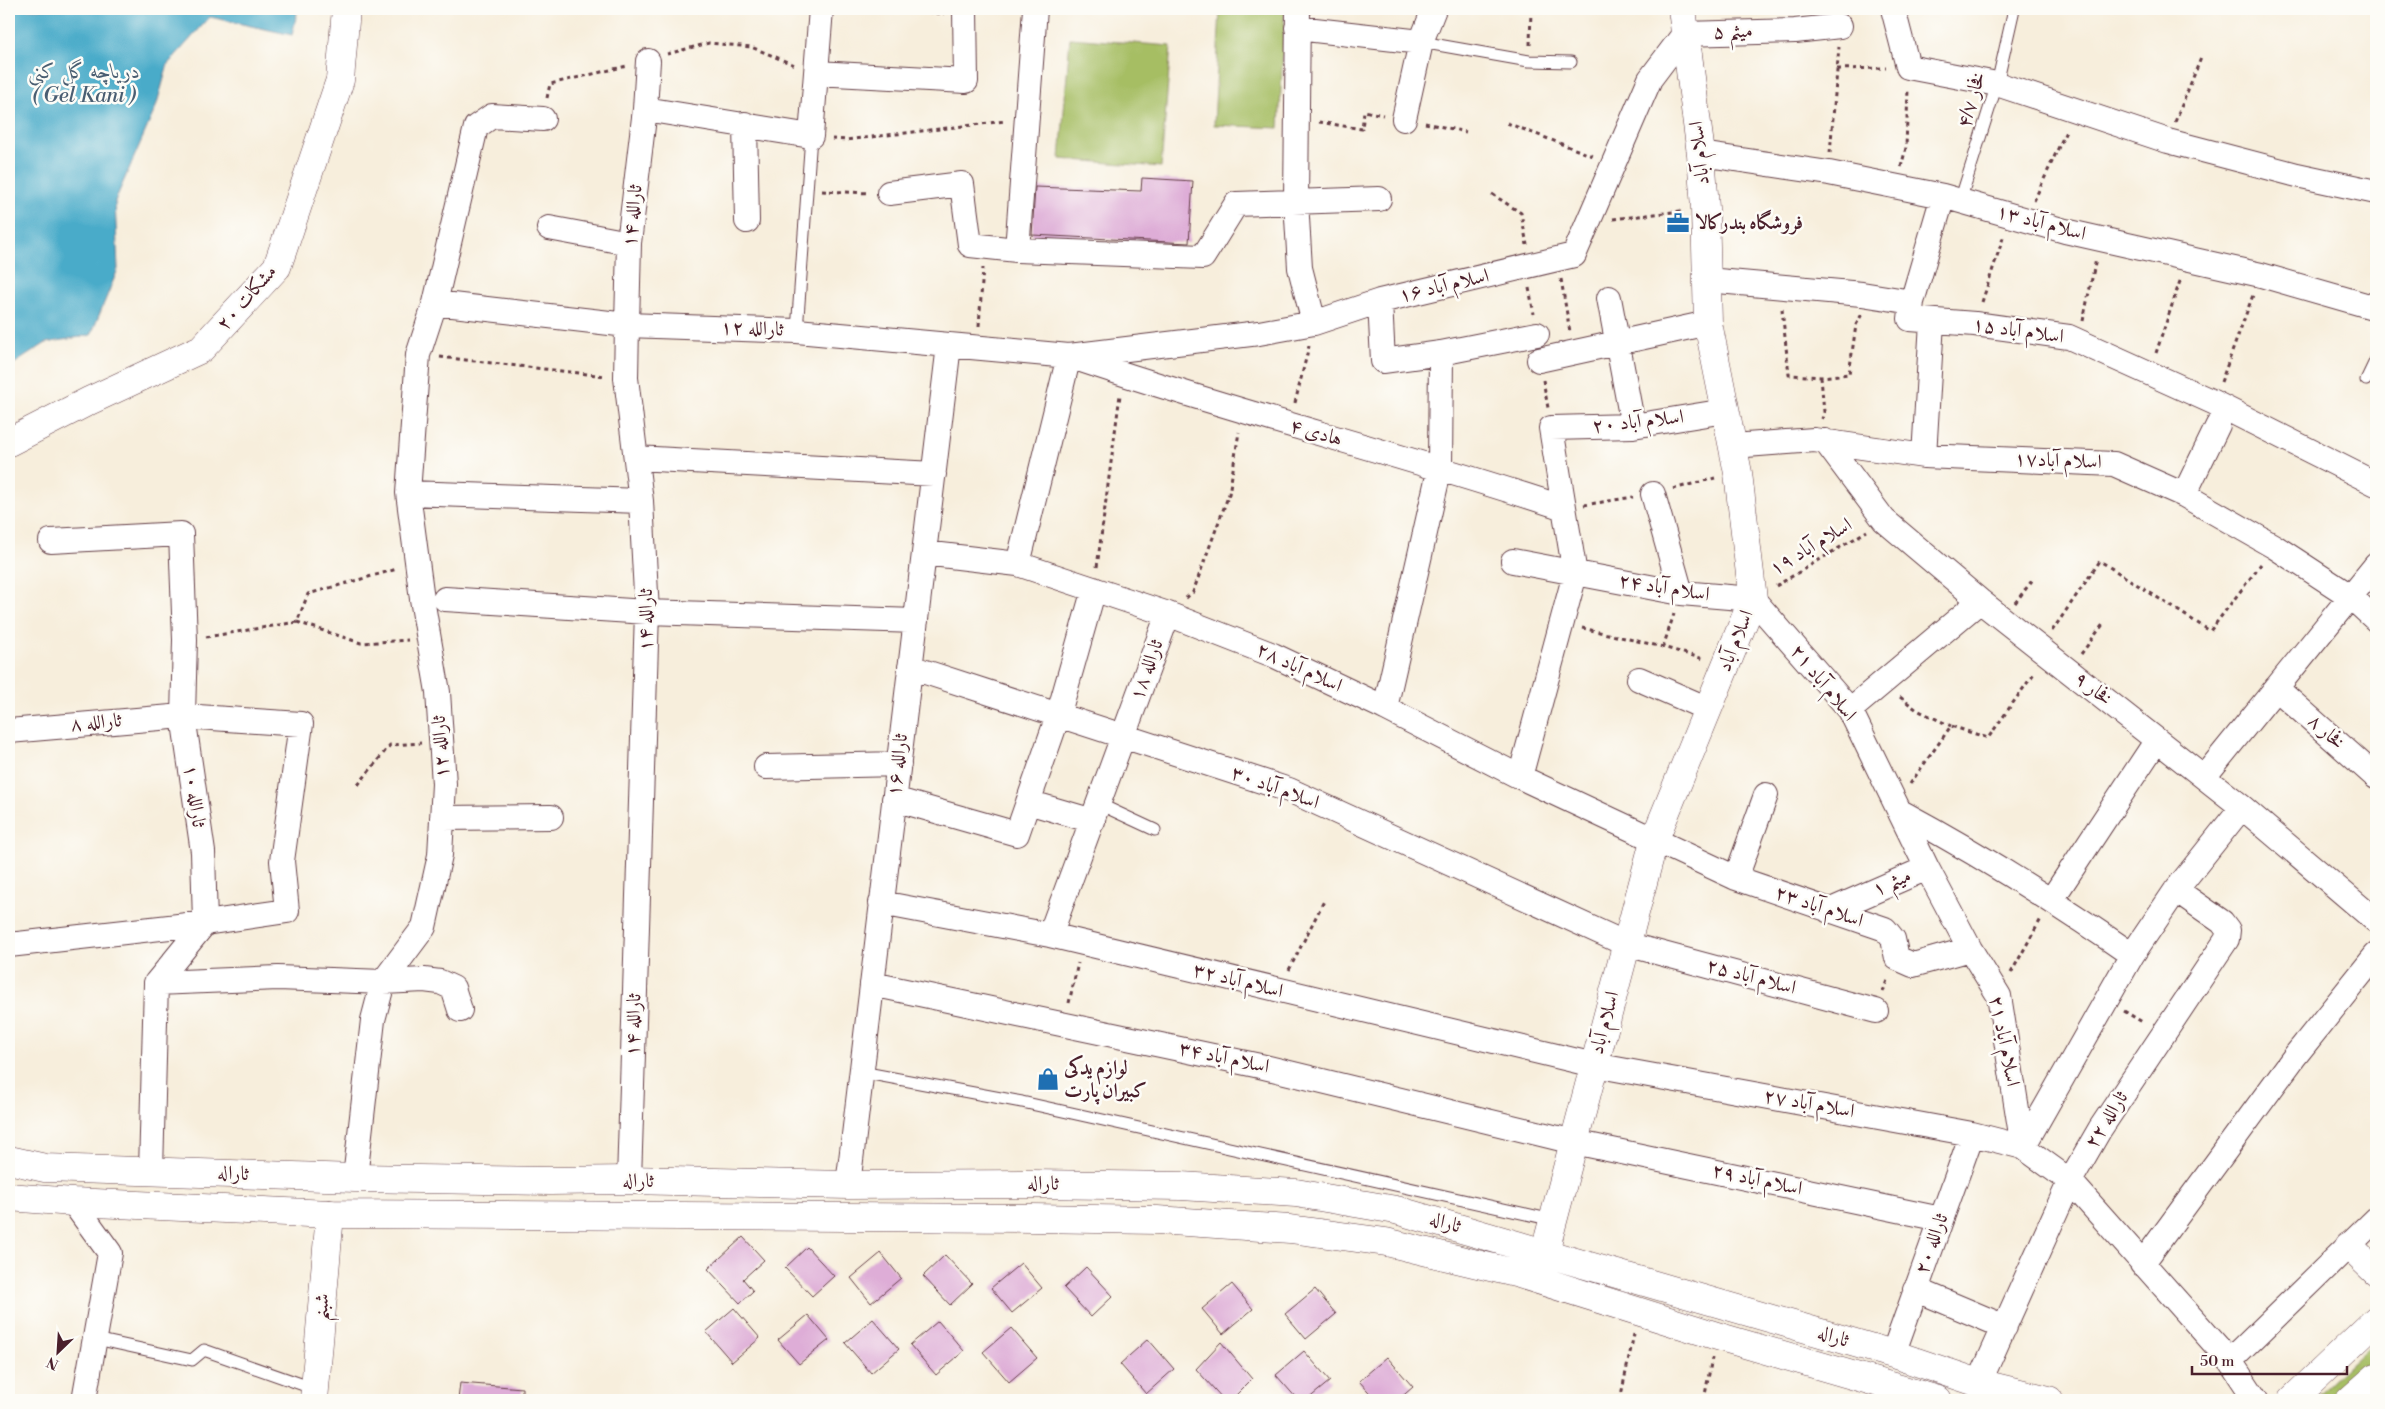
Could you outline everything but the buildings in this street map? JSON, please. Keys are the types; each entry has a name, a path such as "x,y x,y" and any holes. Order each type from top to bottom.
{"main road":[{"name":"مشکات ۲۰","path":"9,442 89,401 201,349 277,267 340,80 346,9"},
{"name":"اسلام آباد","path":"1545,1251 1654,841 1753,599 1733,446 1708,323 1706,208 1701,154 1683,21"},
{"name":"ثاراله","path":"9,1160 45,1168 355,1178 550,1182 630,1180 848,1185 1032,1184 1181,1186 1296,1193 1396,1210 1545,1251 1893,1354 1979,1383 2049,1400"},
{"path":"1032,1184 1032,1218"},
{"name":"ثاراله","path":"9,1196 72,1202 330,1214 1032,1218 1157,1220 1290,1229 1386,1242 1519,1274 1717,1336 1938,1400"},
{"name":"شبنم","path":"314,1394 330,1214"},
{"path":"2349,1246 2376,1272"},
{"path":"2292,1400 2376,1320"},
{"path":"2350,1400 2373,1386"}],"street":[{"path":"645,109 811,136 821,9"},
{"path":"1017,250 1035,9"},
{"path":"1404,119 1421,42 1434,9"},
{"path":"1893,9 1908,67 1997,84 2168,141 2297,175 2376,192"},
{"path":"816,73 966,81 965,12"},
{"path":"1314,323 1300,268 1296,201 1297,18 1421,42"},
{"name":"میثم ۵","path":"1683,21 1795,30 1840,26"},
{"name":"اسلام آباد ۱۶","path":"1069,356 1259,333 1314,323 1380,301 1574,254 1590,222 1650,79 1683,21"},
{"name":"ثارالله ۱۴","path":"630,1180 647,612 641,501 626,378 630,243 645,109 648,61"},
{"name":"ثارالله ۱۲","path":"355,1178 373,1020 383,982 424,927 440,855 444,784 438,692 428,639 408,493 418,355 435,303 476,127 492,116 543,119"},
{"path":"745,124 747,222"},
{"name":"اسلام آباد ۱۳","path":"1701,154 1829,172 1897,186 2100,238 2261,275 2376,308"},
{"path":"889,193 962,184 970,246 1017,250 1203,257 1236,204 1379,199"},
{"path":"1707,280 1862,294 1912,302 1952,199"},
{"path":"548,228 630,243"},
{"path":"1609,298 1633,426"},
{"path":"1380,301 1383,361 1441,354 1537,334"},
{"name":"اسلام آباد ۱۵","path":"1912,302 1910,319 1975,324 2069,337 2213,402 2376,484"},
{"name":"ثارالله ۱۲","path":"435,303 627,325 797,331 1069,356"},
{"path":"1924,456 1932,322"},
{"path":"1539,360 1708,323"},
{"name":"ثارالله ۱۶","path":"848,1185 949,345"},
{"path":"1385,708 1440,467 1441,354"},
{"path":"1018,564 1069,356"},
{"name":"هادی ۴","path":"1069,356 1242,412 1440,467 1564,508"},
{"name":"اسلام آباد ۲۰","path":"1551,428 1633,426 1725,411"},
{"path":"2184,495 2218,425"},
{"path":"1520,777 1575,574 1551,428"},
{"name":"اسلام آباد۱۷","path":"1733,446 1820,440 1924,456 2114,464 2184,495 2275,547 2350,596 2376,620"},
{"name":"فخار ۹","path":"1820,440 1884,520 1980,601 2242,807 2376,921"},
{"path":"636,458 934,474"},
{"path":"408,493 641,501"},
{"path":"1653,494 1681,592"},
{"name":"ثارالله ۱۰","path":"51,541 180,534 185,640 183,716 203,852 206,923"},
{"name":"اسلام آباد ۲۸","path":"924,553 1018,564 1168,614 1273,654 1385,708 1520,777 1654,841"},
{"name":"اسلام آباد ۲۴","path":"1513,561 1575,574 1681,592 1753,599"},
{"path":"2204,777 2376,564"},
{"path":"894,799 1017,834 1058,716 1094,588"},
{"path":"446,599 647,612 916,621"},
{"name":"اسلام آباد ۲۱","path":"1753,599 1850,710 1927,868 1970,949 1999,996 2023,1147"},
{"path":"1850,710 1980,601"},
{"name":"ثارالله ۱۸","path":"1050,935 1168,614"},
{"name":"اسلام آباد ۳۰","path":"910,667 1289,790 1626,944"},
{"path":"1639,679 1708,709"},
{"name":"فخار ۸","path":"2276,688 2376,777"},
{"name":"ثارالله ۸","path":"9,731 183,716 300,724 282,861 287,911 206,923"},
{"path":"2052,899 2157,740"},
{"path":"766,767 899,764"},
{"path":"1736,878 1766,795"},
{"path":"1028,802 1096,813"},
{"path":"2242,807 2176,890 2132,955 2023,1147 2070,1182 2230,1361 2256,1400"},
{"path":"1899,808 2052,899 2132,955"},
{"path":"442,818 551,817"},
{"name":"اسلام آباد ۲۳","path":"1654,841 1736,878 1885,929 1893,939 1899,959"},
{"name":"میثم ۱","path":"1829,911 1927,868"},
{"name":"ثارالله ۲۲","path":"1979,1383 2070,1182 2100,1129 2227,939 2228,930 2222,922 2176,890"},
{"name":"اسلام آباد ۳۲","path":"882,903 1050,935 1594,1065"},
{"path":"9,945 206,923"},
{"path":"150,1171 156,983 206,923"},
{"name":"اسلام آباد ۲۵","path":"1626,944 1876,1011"},
{"path":"1899,959 1913,965 1970,949"},
{"path":"2142,1264 2294,1056 2376,955"},
{"path":"156,983 278,978 383,982 424,980 440,982 453,988 460,1010"},
{"name":"اسلام آباد ۳۴","path":"872,984 1260,1066 1574,1142"},
{"name":"اسلام آباد ۲۷","path":"1594,1065 1972,1134 2023,1147"},
{"name":"ثارالله ۲۰","path":"1893,1354 1972,1134"},
{"name":"اسلام آباد ۲۹","path":"1574,1142 1940,1219"},
{"path":"72,1202 110,1253 84,1400"},
{"path":"2230,1361 2376,1219"},
{"path":"1916,1289 2005,1327"}],"lane":[{"name":"فخار ۴/۷","path":"1952,199 1997,84 2014,9"},
{"path":"1421,42 1529,61 1571,62"},
{"path":"797,331 811,136"},
{"path":"2366,380 2376,359"},
{"path":"1096,813 1155,830"},
{"path":"861,1072 1022,1102 1553,1220"},
{"path":"96,1339 192,1360 204,1350 314,1394"}],"path":[{"path":"896,9 965,12"},
{"path":"1529,61 1531,9"},
{"path":"1829,172 1840,26"},
{"path":"2168,141 2201,58"},
{"path":"1837,69 1908,67 1906,148 1897,186"},
{"path":"1975,324 2018,217 2076,109"},
{"path":"1297,118 1362,129 1364,111"},
{"path":"811,136 846,140 1027,118"},
{"path":"1507,123 1614,164"},
{"path":"807,190 889,193"},
{"path":"1492,194 1521,213 1531,265"},
{"path":"1590,222 1706,208"},
{"path":"2079,342 2100,238"},
{"path":"978,348 985,247"},
{"path":"2150,372 2187,257"},
{"path":"1558,258 1573,352"},
{"path":"2213,402 2261,275"},
{"path":"1780,286 1789,375 1822,377 1849,374 1856,325 1862,313 1862,294"},
{"path":"1290,426 1314,323"},
{"path":"418,355 626,378"},
{"path":"1539,360 1551,428"},
{"path":"1094,588 1123,374"},
{"path":"1820,440 1824,412 1822,377"},
{"name":"ثارالله ۱۸","path":"1168,614 1193,592 1229,494 1242,412"},
{"name":"اسلام آباد ۱۹","path":"1753,599 1884,520"},
{"path":"1883,683 1917,710 1951,726 1988,738 2100,561 2210,630 2275,547"},
{"path":"297,622 308,594 417,563"},
{"path":"2003,618 2034,578"},
{"path":"1663,647 1681,592"},
{"path":"185,640 297,622 361,643 428,639"},
{"path":"1562,623 1663,647 1726,666"},
{"path":"2069,670 2104,623"},
{"path":"1899,808 1951,726"},
{"path":"358,785 390,745 441,741"},
{"path":"1999,996 2052,899"},
{"path":"1278,991 1324,901"},
{"path":"1065,1025 1083,943"},
{"path":"1876,1011 1889,975 1899,959"},
{"path":"2106,1001 2163,1033"},
{"path":"1620,1400 1639,1312"},
{"path":"1704,1400 1717,1336"}],"green space":[{"path":"1220,9 1285,9 1279,128 1214,125"},
{"path":"1070,38 1171,46 1161,167 1060,159"},
{"path":"2376,1340 2376,1358 2332,1400 2312,1400"}],"water":[{"name":"دریاچه گل کنی ( Gel Kani )","path":"9,9 298,9 292,35 210,17 168,64 156,107 115,201 118,269 91,335 46,343 9,367"}],"place":[{"name":"فروشگاه بندرکالا","path":"1678,223"},
{"name":"لوازم یدکی کبیران پارت","path":"1048,1079"}]}
